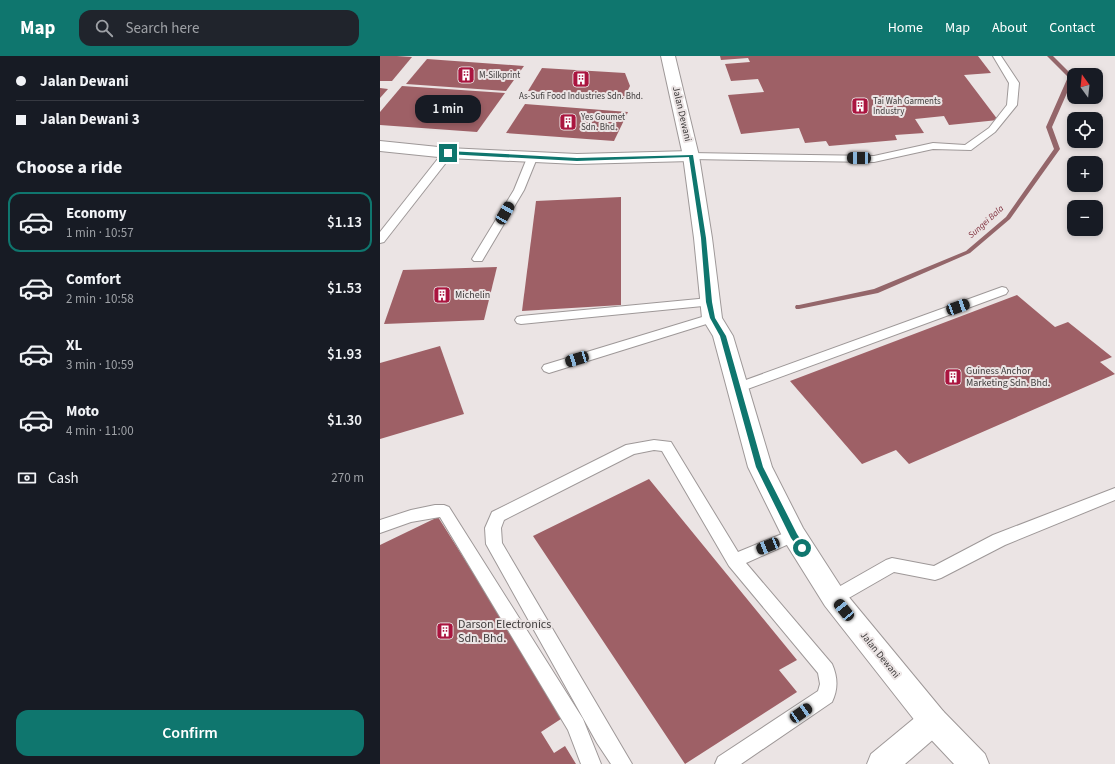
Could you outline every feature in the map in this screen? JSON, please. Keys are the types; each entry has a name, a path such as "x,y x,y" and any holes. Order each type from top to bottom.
{"street":[{"name":"Jalan Dewani","path":"668,56 691,156 704,238 711,310 723,336 760,467 794,536 834,598 933,721 974,764"},
{"path":"380,146 448,153 577,160 691,156"},
{"path":"882,764 933,721"}],"lane":[{"path":"691,156 874,159 933,146 967,148 992,130 1012,105 1014,83 997,56"},
{"path":"380,240 448,153"},
{"path":"478,259 519,190 532,158"},
{"path":"737,388 1002,291"},
{"path":"521,320 711,310"},
{"path":"549,368 711,310"},
{"path":"622,764 604,737 494,544 493,528 498,516 631,449 654,444 666,446 735,561 826,670 830,684 826,696 725,764"},
{"path":"834,598 892,565 935,573 999,540 1115,494"},
{"path":"380,527 405,516 431,511 444,511 576,725 591,764"},
{"path":"735,561 755,551 794,536"}],"building":[{"path":"380,56 412,57 392,81 380,81"},
{"name":"Tai Wah Garments Industry","path":"720,56 978,56 991,73 964,75 998,120 949,125 944,116 915,119 924,133 895,135 897,140 829,146 826,141 805,143 799,128 741,134 728,95 764,92 758,79 731,81 725,64 750,62 748,58 721,60"},
{"name":"M-Silkprint","path":"427,59 524,66 506,91 406,84"},
{"name":"As-Sufi Food Industries Sdn. Bhd.","path":"542,68 625,73 630,86 624,98 528,91"},
{"path":"402,86 505,93 477,132 380,125 380,112"},
{"path":"380,88 388,89 380,98"},
{"name":"Yes Goumet Sdn. Bhd.","path":"525,104 628,112 614,141 506,133"},
{"path":"621,197 621,305 522,311 536,201"},
{"name":"Michelin","path":"497,267 484,320 384,324 403,270"},
{"name":"Guiness Anchor Marketing Sdn. Bhd.","path":"1017,295 1055,327 1068,322 1112,357 1100,362 1115,374 909,464 896,450 862,464 790,381"},
{"path":"440,346 464,414 380,439 380,363"},
{"path":"649,479 797,660 779,670 797,692 685,764 533,536"},
{"name":"Darson Electronics Sdn. Bhd.","path":"438,517 564,717 541,732 554,753 565,746 576,764 380,764 380,545"}],"waterway":[{"name":"Sungei Bala","path":"799,307 876,291 968,252 1008,218 1057,149 1049,127 1071,77 1050,56"}],"place":[{"name":"M-Silkprint","path":"466,75"},
{"name":"As-Sufi Food Industries Sdn. Bhd.","path":"581,79"},
{"name":"Tai Wah Garments Industry","path":"860,106"},
{"name":"Yes Goumet Sdn. Bhd.","path":"568,122"},
{"name":"Michelin","path":"442,295"},
{"name":"Guiness Anchor Marketing Sdn. Bhd.","path":"953,377"},
{"name":"Darson Electronics Sdn. Bhd.","path":"445,631"}],"route":[{"path":"448,153 577,160 691,156 704,238 709,302 712,318 723,336 760,467 794,536 802,548"}]}
